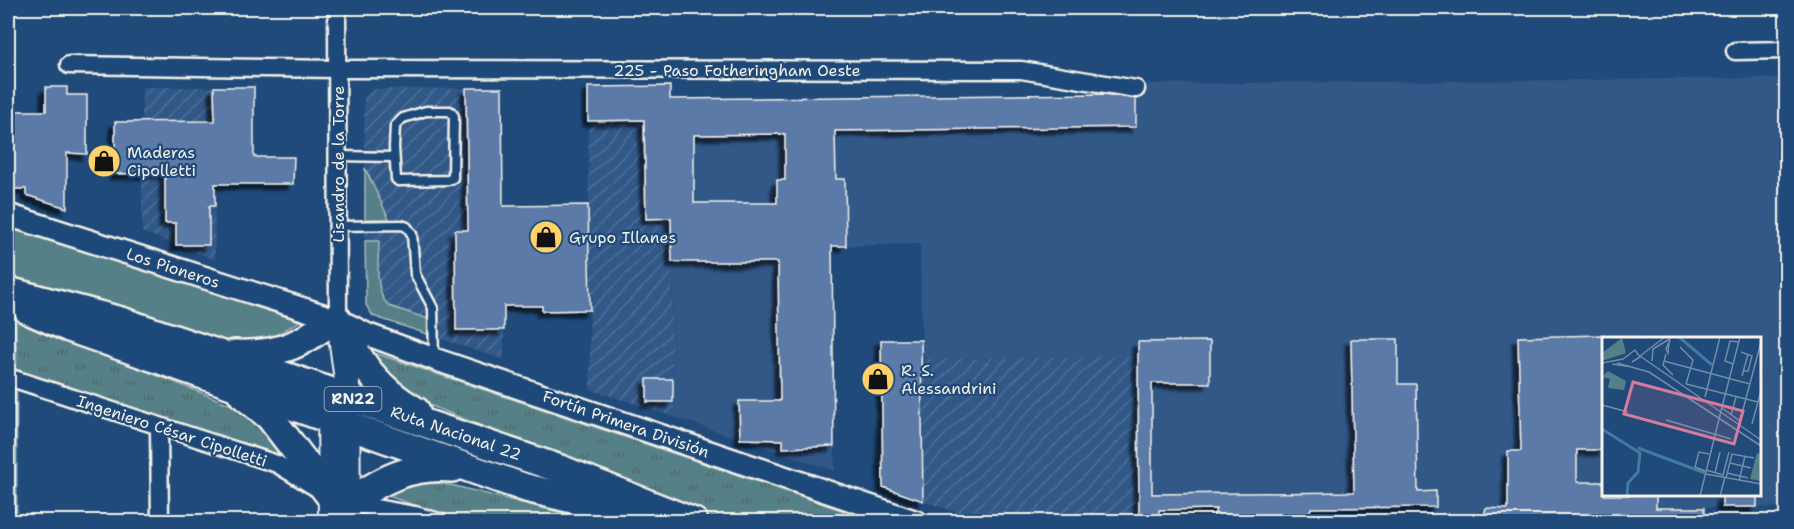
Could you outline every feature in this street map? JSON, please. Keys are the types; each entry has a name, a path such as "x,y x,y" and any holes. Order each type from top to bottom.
{"highway":[{"name":"Ruta Nacional 22","path":"8,291 112,319 339,421 474,470 547,494 670,522"},
{"name":"Ruta Nacional 22","path":"8,301 69,328 219,367 339,394 563,470 694,522"},
{"path":"457,434 412,409 377,382 364,367 338,320 329,322 306,338 277,351 219,367 270,417 340,511 377,483 407,471 444,467 474,470"}],"main road":[{"path":"338,320 346,371 339,394 340,511"}],"street":[{"name":"Lisandro de la Torre","path":"337,8 338,320"},
{"path":"1735,51 1786,50"},
{"name":"225 - Paso Fotheringham Oeste","path":"69,65 337,69 1021,70 1136,89"},
{"name":"Los Pioneros","path":"8,215 338,320"},
{"name":"Fortín Primera División","path":"338,320 366,334 434,359 917,522"},
{"name":"Ingeniero César Cipolletti","path":"8,377 283,467 340,511"},
{"path":"159,426 160,522"},
{"path":"340,511 415,515 439,522"}],"lane":[{"path":"426,111 452,112 454,176 451,180 398,181 394,157 393,131 403,118 426,111"},
{"path":"338,156 394,157"},
{"path":"338,226 402,225 410,230 414,238 415,274 433,308 434,359"}],"shaded area":[{"path":"1786,78 1786,507 1611,508 1611,522 1431,521 1435,507 1139,510 1138,357 922,359 920,244 832,246 835,471 674,417 670,99 1135,94 1136,84"},
{"path":"670,86 674,417 590,389 588,87"},
{"path":"142,87 214,87 215,260 142,232"},
{"path":"502,88 504,360 373,316 366,305 364,98 373,89"},
{"path":"1138,356 1139,521 985,521 923,501 922,359"}],"green space":[{"path":"365,168 389,219 365,219"},
{"path":"8,222 306,318 276,335 252,342 221,340 103,305 8,283"},
{"path":"365,241 379,241 378,275 384,300 389,306 429,319 430,335 373,316 366,305"},
{"path":"8,316 247,411 256,416 287,460 8,371"},
{"path":"360,348 874,521 727,521 682,506 414,399"},
{"path":"426,481 455,486 593,521 460,521 388,496 389,491"}],"building":[{"path":"670,86 670,99 1104,94 1136,99 1136,127 835,131 836,179 845,179 846,246 832,246 834,446 783,448 783,440 740,439 739,401 780,401 778,262 672,262 671,218 646,219 644,120 588,121 588,87","holes":["785,134 785,180 777,180 777,203 694,203 694,135"]},
{"path":"46,87 67,87 67,95 87,95 87,154 67,153 67,208 26,195 26,189 8,189 8,111 46,111"},
{"path":"214,87 254,87 254,157 294,157 293,184 215,184 215,206 209,206 209,245 176,245 176,223 165,223 165,173 115,174 115,122 215,121"},
{"path":"466,88 502,88 503,206 588,205 590,310 542,311 542,306 504,306 504,330 456,330 455,230 468,230"},
{"path":"1604,335 1602,337 1602,450 1577,450 1577,482 1602,482 1602,496 1656,496 1656,508 1704,508 1704,522 1482,522 1486,508 1508,509 1508,451 1521,451 1518,337"},
{"path":"1351,339 1398,339 1398,384 1416,384 1418,492 1436,491 1436,507 1311,508 1306,522 1212,522 1216,509 1159,510 1159,522 1139,522 1138,342 1210,341 1210,383 1152,383 1152,494 1354,492"},
{"path":"881,340 921,340 923,501 883,487"},
{"path":"647,379 673,379 673,402 647,402"},
{"path":"1722,496 1757,496 1757,507 1722,507"}],"waterway":[{"path":"8,262 12,281"},
{"path":"14,319 15,363"},
{"path":"15,393 15,522"}],"place":[{"name":"Maderas Cipolletti","path":"104,161"},
{"name":"Grupo Illanes","path":"546,237"},
{"name":"R. S. Alessandrini","path":"878,379"}]}
